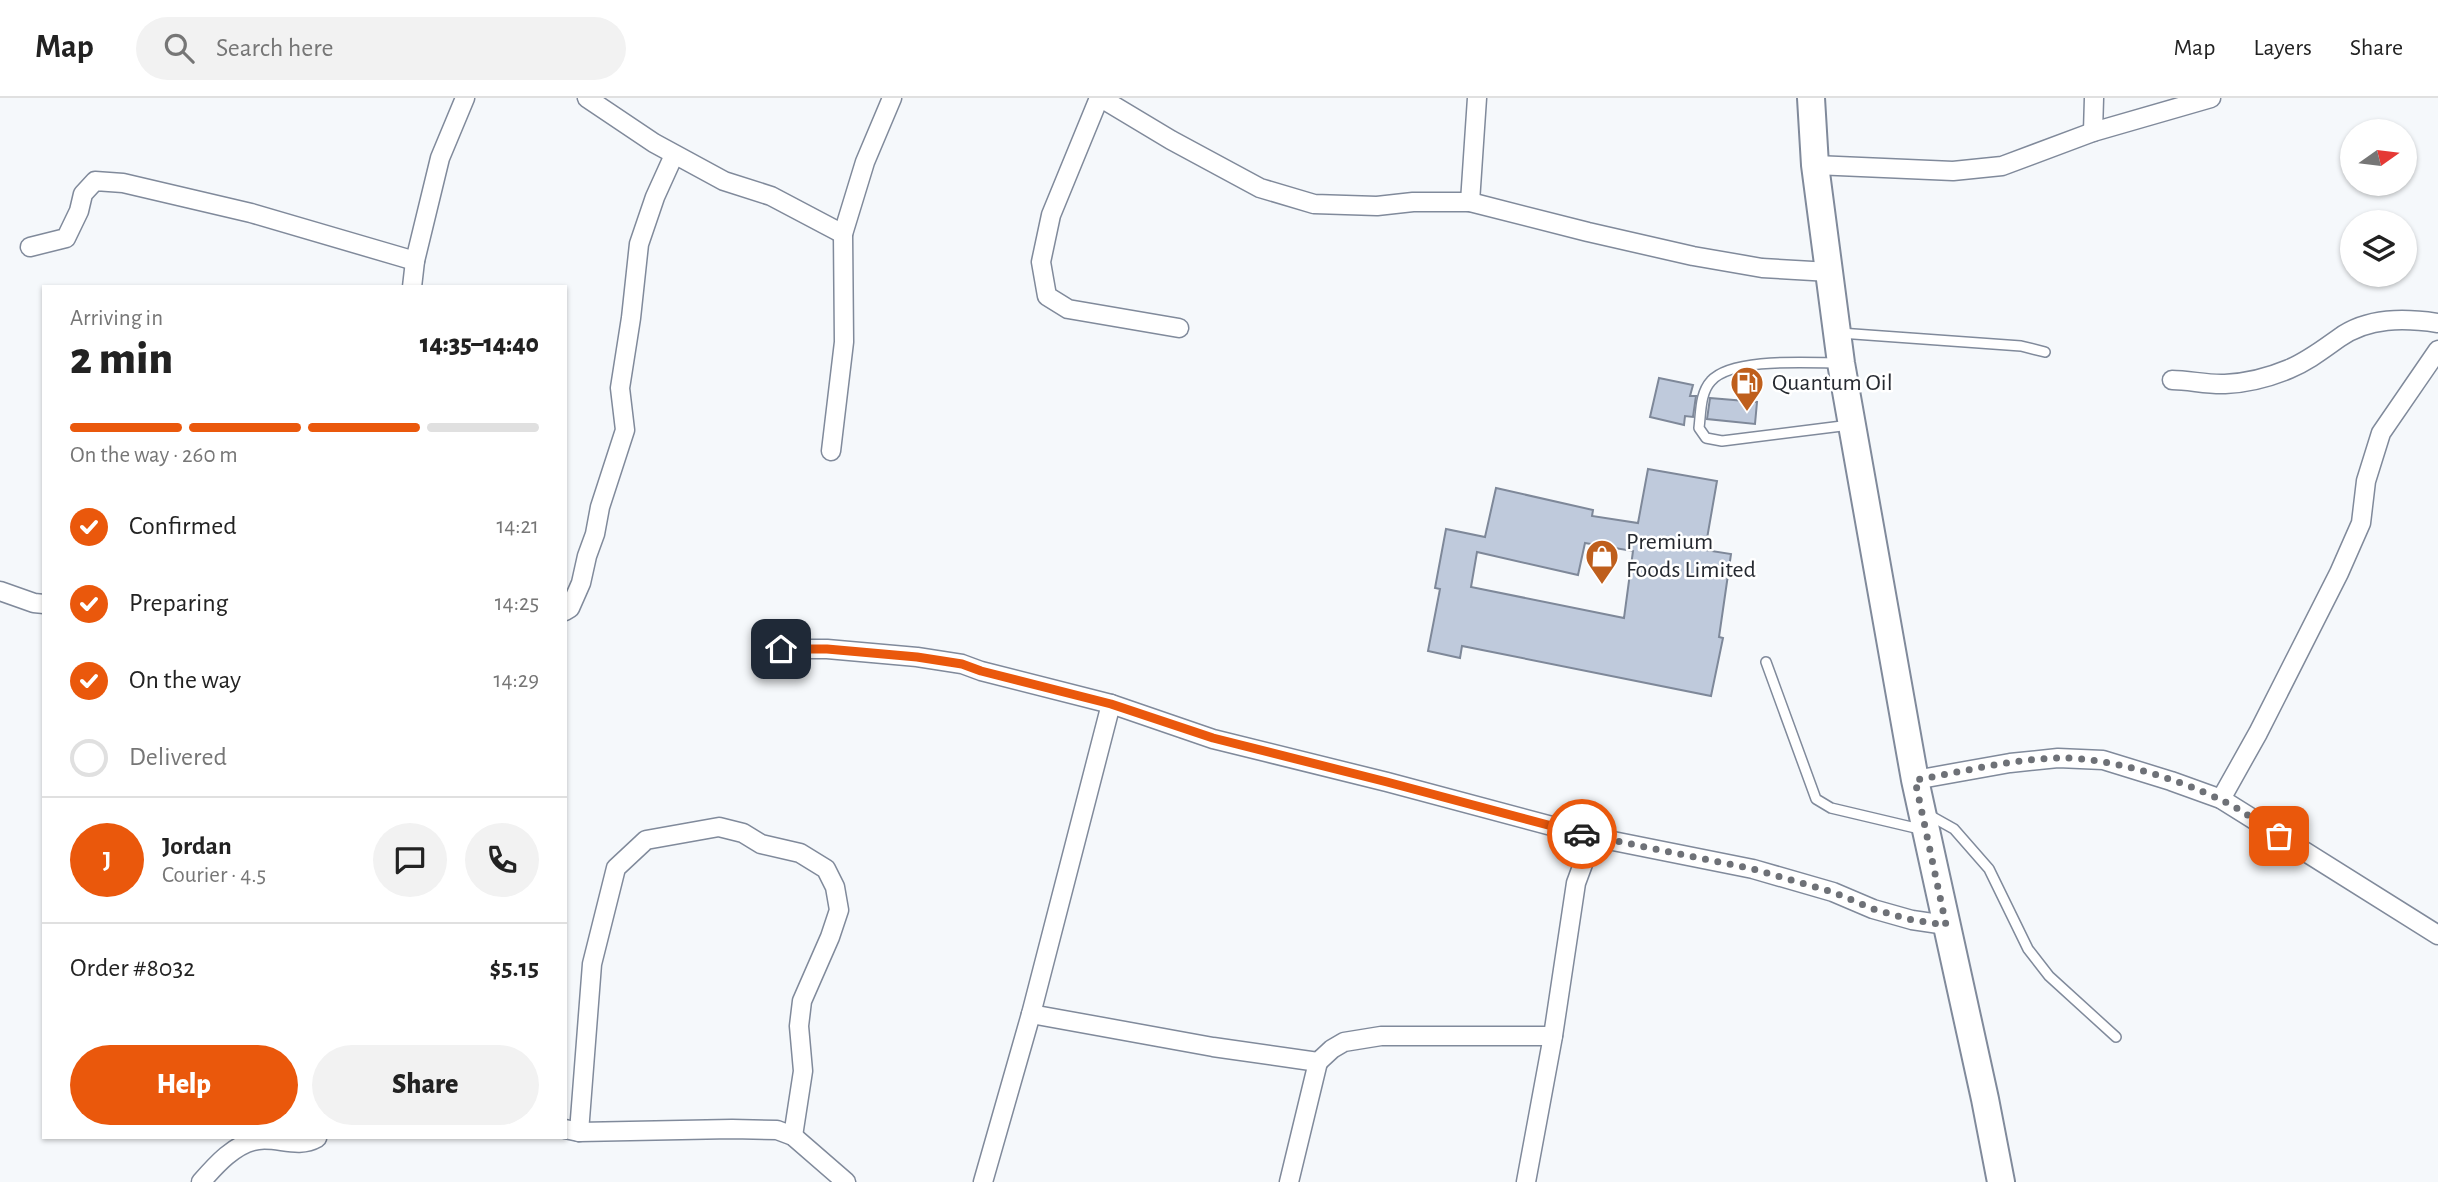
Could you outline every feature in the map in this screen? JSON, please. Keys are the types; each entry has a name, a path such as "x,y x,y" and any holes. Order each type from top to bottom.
{"main road":[{"path":"1811,98 1815,165 1842,363 1915,780 1985,1099 1997,1181"}],"street":[{"path":"412,285 415,261 440,158 465,98"},
{"path":"587,98 674,155 724,181 771,196 843,234"},
{"path":"831,451 844,342 843,234 865,162 892,98"},
{"path":"1179,328 1068,309 1047,296 1041,262 1051,215 1100,98 1260,188 1314,204 1377,206 1413,202 1470,202 1693,256 1762,268 1830,272"},
{"path":"1470,202 1477,98"},
{"path":"2093,132 2094,98"},
{"path":"1815,165 1953,170 2002,166 2093,132 2211,98"},
{"path":"567,610 581,583 600,507 625,430 620,388 639,244 655,197 674,155"},
{"path":"30,247 66,238 79,211 83,194 96,181 123,183 251,214 415,261"},
{"path":"2172,380 2223,384 2247,381 2317,356 2358,327 2391,320 2414,319 2438,323"},
{"path":"2221,799 2258,733 2339,573 2361,523 2365,481 2381,433 2438,350"},
{"path":"0,591 42,604"},
{"path":"781,649 850,650 962,664 1111,704 1213,738 1593,837 1753,869 1833,892 1873,909 1912,920 1946,925"},
{"path":"983,1182 1031,1014 1111,704"},
{"path":"1915,780 2046,759 2103,760 2221,799 2438,935"},
{"path":"793,1136 803,1071 799,1026 803,1001 831,937 839,910 835,887 826,869 800,853 761,844 743,833 719,827 646,840 616,868 593,964 572,1130 777,1130 793,1136 846,1182"},
{"path":"1526,1182 1576,883 1593,837"},
{"path":"1031,1014 1318,1062"},
{"path":"1289,1182 1318,1062 1344,1042 1381,1036 1552,1036"},
{"path":"201,1182 225,1157 244,1144 257,1140 306,1143 315,1139"}],"lane":[{"path":"1838,333 2021,346 2045,352"},
{"path":"1842,363 1755,364 1727,370 1712,379 1703,394 1699,428 1706,438 1722,441 1853,424"},
{"path":"1766,662 1816,799 1831,808 1923,820 1954,829 1989,869 2028,948 2049,976 2116,1037"}],"building":[{"path":"1659,378 1693,385 1690,396 1696,396 1693,417 1685,416 1684,425 1650,417"},
{"path":"1710,398 1757,402 1755,424 1707,419"},
{"path":"1648,469 1717,481 1705,550 1731,554 1719,637 1723,638 1711,696 1462,646 1460,658 1428,651 1440,589 1435,588 1446,529 1485,537 1496,488 1593,510 1592,516 1638,523","holes":["1585,543 1633,551 1624,618 1471,587 1477,552 1578,575"]}],"way so far":[{"path":"1582,834 1753,869 1833,892 1873,909 1912,920 1946,925 1915,780 2010,763 2058,758 2103,760 2221,799 2279,836"}],"place":[{"name":"Quantum Oil","path":"1747,413"},
{"name":"Premium Foods Limited","path":"1602,586"}],"route":[{"path":"781,649 850,650 962,664 1111,704 1213,738 1582,834"}]}
